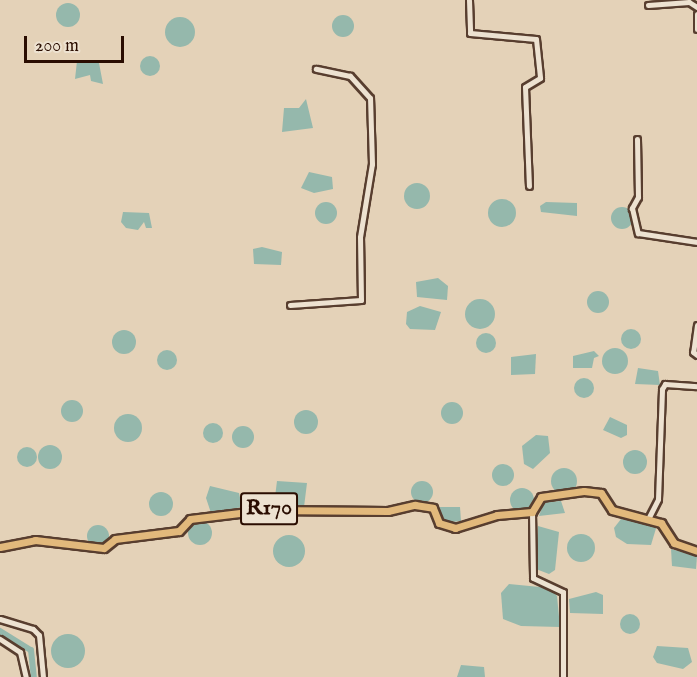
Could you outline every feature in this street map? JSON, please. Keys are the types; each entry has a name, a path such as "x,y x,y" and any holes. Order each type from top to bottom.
{"main road":[{"path":"532,512 541,497 601,493 612,510 661,523 674,543 697,551"},
{"name":"R170","path":"0,547 41,540 104,548 115,539 179,531 190,519 264,510 388,511 415,505 433,508 438,523 455,528 497,515 532,512"}],"street":[{"path":"469,0 470,33 536,39 540,78 525,87 529,186"},
{"path":"648,5 677,1 697,7"},
{"path":"697,14 697,29"},
{"path":"290,305 361,300 360,237 372,164 370,98 350,76 316,69"},
{"path":"638,139 638,197 632,208 638,233 697,242"},
{"path":"697,325 693,352 697,355"},
{"path":"648,519 658,499 662,388 665,384 697,387"},
{"path":"532,512 533,578 563,592 563,677"},
{"path":"0,620 33,628 39,635 43,677"},
{"path":"0,639 20,652 26,677"}],"water":[{"path":"68,3 73,4 79,10 79,20 73,26 68,27 63,26 57,20 56,15 57,10 63,4"},
{"path":"339,15 347,15 354,22 354,30 347,37 339,37 332,30 332,22"},
{"path":"180,17 186,18 194,26 194,38 186,46 180,47 174,46 166,38 165,32 166,26 174,18"},
{"path":"150,56 157,59 160,66 157,73 150,76 143,73 140,66 143,59"},
{"path":"77,61 99,63 103,84 91,81 90,75 75,79"},
{"path":"306,99 313,128 282,132 284,108 299,108"},
{"path":"309,172 332,177 333,189 314,193 301,188"},
{"path":"417,183 426,187 430,196 426,205 417,209 408,205 404,196 408,187"},
{"path":"502,199 512,203 516,213 512,223 502,227 492,223 488,213 492,203"},
{"path":"326,202 334,205 337,213 334,221 326,224 318,221 315,213 318,205"},
{"path":"546,202 577,203 577,216 541,212 540,206"},
{"path":"622,207 630,210 633,218 630,226 622,229 614,226 611,218 614,210"},
{"path":"123,212 149,213 152,228 146,228 144,222 138,230 126,228 121,222"},
{"path":"262,247 282,252 281,265 254,264 253,249"},
{"path":"438,278 448,286 447,300 417,297 416,282"},
{"path":"594,291 602,291 609,298 609,306 602,313 594,313 587,306 587,298"},
{"path":"480,299 491,303 495,314 491,325 480,329 469,325 465,314 469,303"},
{"path":"420,306 441,312 435,330 410,329 406,324 407,312"},
{"path":"631,329 638,332 641,339 638,346 631,349 624,346 621,339 624,332"},
{"path":"124,330 132,334 136,342 132,350 124,354 116,350 112,342 116,334"},
{"path":"482,333 490,333 496,339 496,347 490,353 482,353 476,347 476,339"},
{"path":"615,348 624,352 628,361 624,370 615,374 606,370 602,361 606,352"},
{"path":"167,350 174,353 177,360 174,367 167,370 160,367 157,360 160,353"},
{"path":"594,351 599,356 594,358 592,368 573,368 573,356"},
{"path":"536,354 535,374 511,375 511,357"},
{"path":"638,368 658,371 660,385 635,384"},
{"path":"584,378 591,381 594,388 591,395 584,398 577,395 574,388 577,381"},
{"path":"72,400 80,403 83,411 80,419 72,422 64,419 61,411 64,403"},
{"path":"452,402 460,405 463,413 460,421 452,424 444,421 441,413 444,405"},
{"path":"306,410 315,413 318,422 315,431 306,434 297,431 294,422 297,413"},
{"path":"128,414 138,418 142,428 138,438 128,442 118,438 114,428 118,418"},
{"path":"610,417 627,425 627,435 621,438 603,430"},
{"path":"209,423 217,423 223,429 223,437 217,443 209,443 203,437 203,429"},
{"path":"243,426 251,429 254,437 251,445 243,448 235,445 232,437 235,429"},
{"path":"536,435 548,436 550,453 533,469 524,464 522,446"},
{"path":"50,445 55,446 61,452 61,462 55,468 50,469 45,468 39,462 38,457 39,452 45,446"},
{"path":"23,447 31,447 37,453 37,461 31,467 23,467 17,461 17,453"},
{"path":"635,450 643,454 647,462 643,470 635,474 627,470 623,462 627,454"},
{"path":"503,464 511,467 514,475 511,483 503,486 495,483 492,475 495,467"},
{"path":"564,468 573,472 577,481 573,490 564,494 555,490 551,481 555,472"},
{"path":"277,481 307,483 304,507 274,505"},
{"path":"422,481 430,484 433,492 430,500 422,503 414,500 411,492 414,484"},
{"path":"210,486 239,493 242,507 211,513 206,498"},
{"path":"522,488 531,491 534,500 531,509 522,512 513,509 510,500 513,491"},
{"path":"161,492 170,495 173,504 170,513 161,516 152,513 149,504 152,495"},
{"path":"561,501 565,513 539,516 544,502"},
{"path":"437,507 460,507 461,521 442,523"},
{"path":"621,519 657,525 651,545 627,544 616,537 614,528"},
{"path":"200,521 205,522 211,528 211,538 205,544 200,545 195,544 189,538 188,533 189,528 195,522"},
{"path":"98,525 106,528 109,536 106,544 98,547 90,544 87,536 90,528"},
{"path":"538,526 559,532 555,570 549,574 536,569"},
{"path":"581,534 591,538 595,548 591,558 581,562 571,558 567,548 571,538"},
{"path":"289,535 300,540 305,551 300,562 289,567 278,562 273,551 278,540"},
{"path":"671,549 697,556 696,569 672,566"},
{"path":"509,584 550,588 557,596 560,627 521,626 503,619 501,593"},
{"path":"596,592 603,595 603,614 570,613 569,599"},
{"path":"630,614 637,617 640,624 637,631 630,634 623,631 620,624 623,617"},
{"path":"68,634 80,639 85,651 80,663 68,668 56,663 51,651 56,639"},
{"path":"657,646 688,648 692,662 683,669 657,663 653,657"},
{"path":"461,665 484,667 485,677 457,677"}],"waterway":[{"path":"0,631 31,650 34,677"}]}
